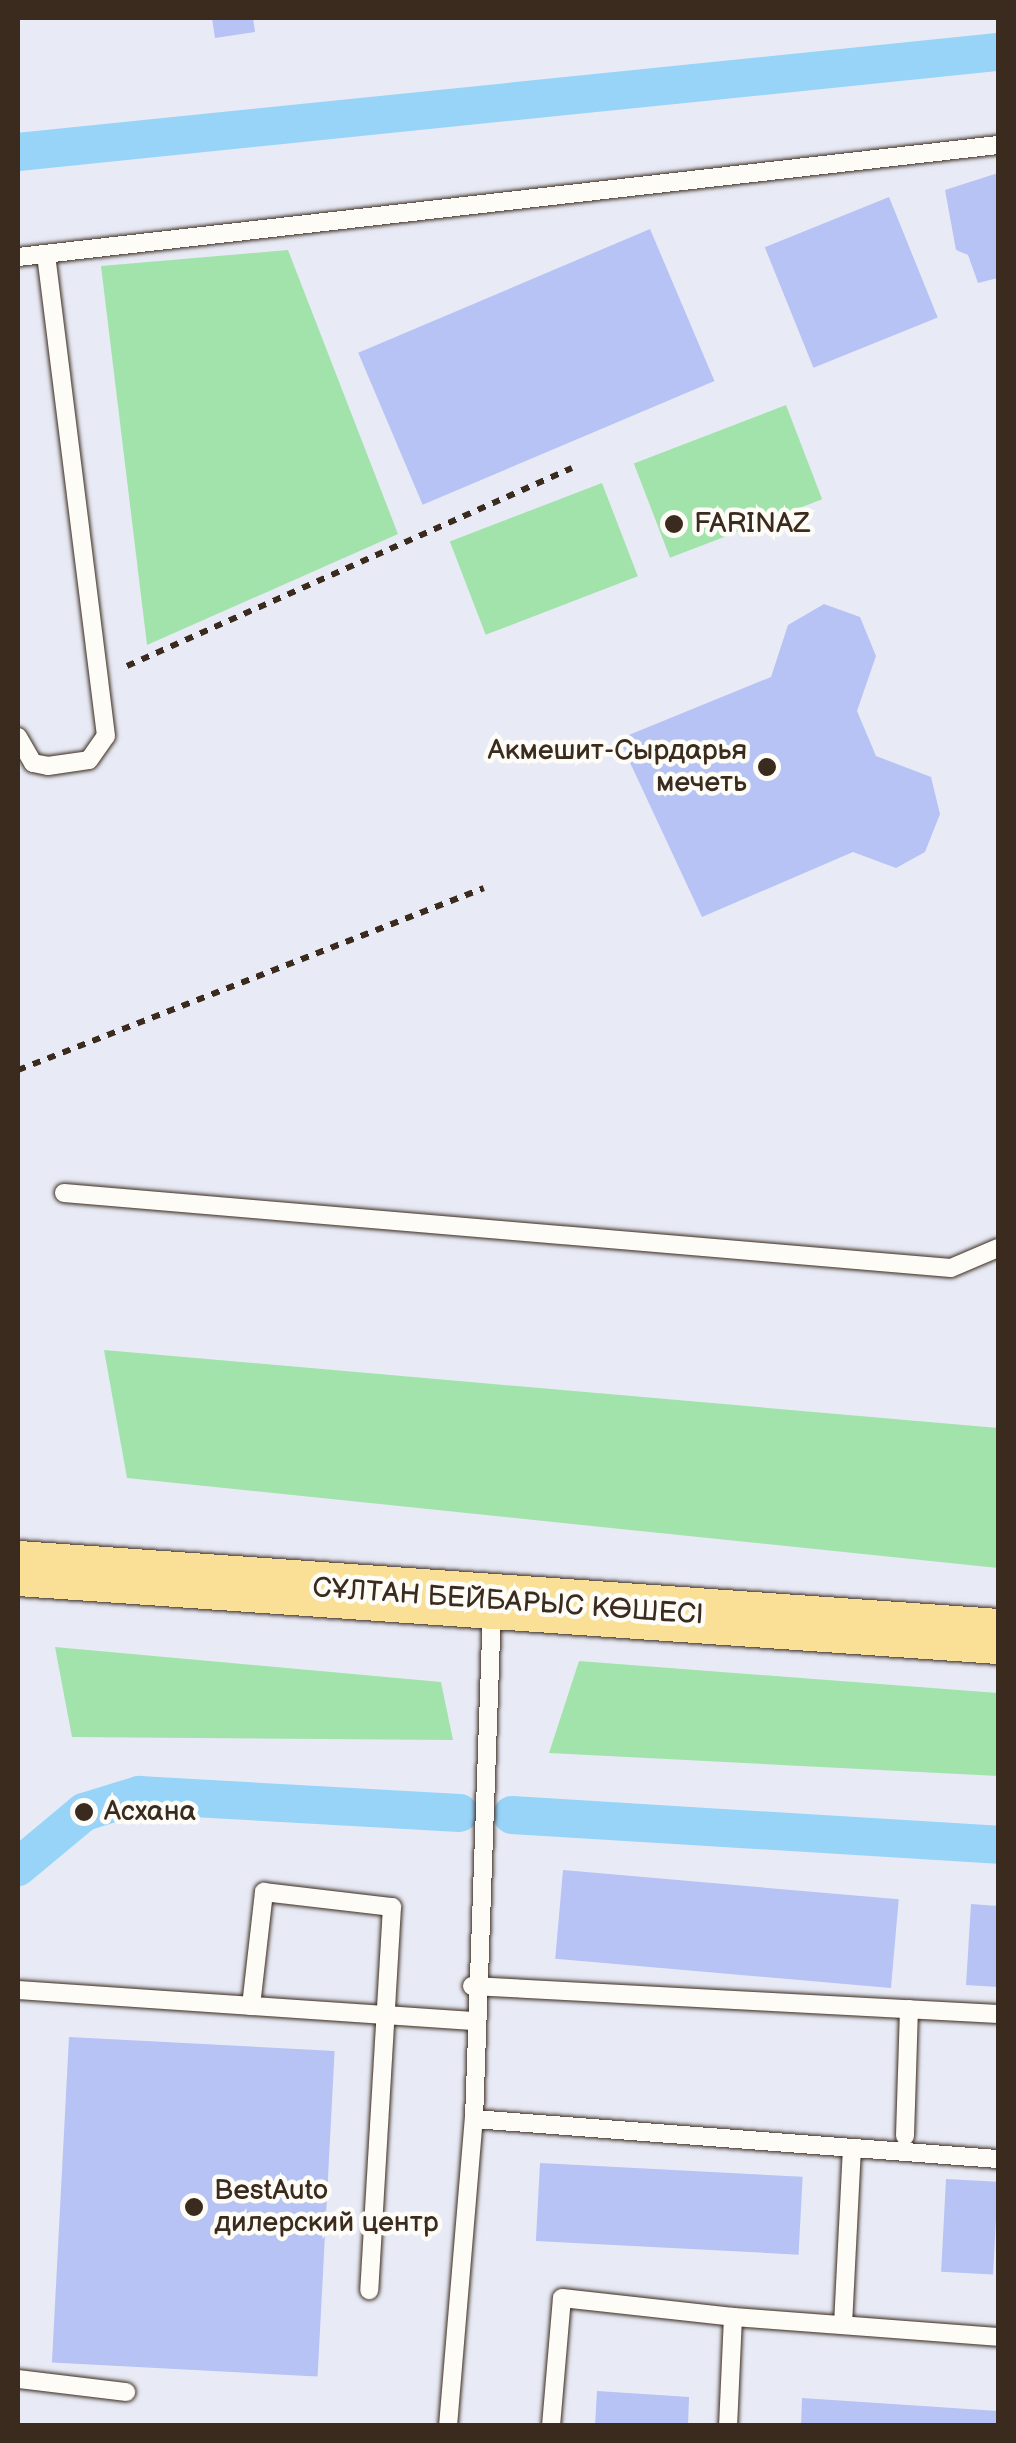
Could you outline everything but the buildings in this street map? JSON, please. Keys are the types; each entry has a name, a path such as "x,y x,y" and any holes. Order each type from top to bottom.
{"main road":[{"name":"СҰЛТАН БЕЙБАРЫС КӨШЕСІ","path":"18,1568 998,1636"}],"lane":[{"path":"18,257 998,145"},
{"path":"18,738 33,763 48,766 89,760 106,736 46,256"},
{"path":"64,1193 951,1268 998,1248"},
{"path":"448,2426 474,2119 472,1986 492,1600"},
{"path":"251,2006 264,1892 392,1907 369,2290"},
{"path":"472,1986 998,2014"},
{"path":"18,1990 473,2021"},
{"path":"905,2136 909,2009"},
{"path":"474,2119 998,2159"},
{"path":"843,2325 852,2148"},
{"path":"551,2426 562,2298 733,2317 998,2337"},
{"path":"728,2426 733,2317"},
{"path":"18,2379 126,2392"}],"path":[{"path":"127,666 572,468"},
{"path":"18,1070 484,888"}],"green space":[{"path":"288,250 398,534 147,645 101,266"},
{"path":"786,405 822,499 670,558 634,463"},
{"path":"602,483 638,576 486,635 450,541"},
{"path":"104,1350 998,1428 998,1568 127,1478"},
{"path":"55,1647 441,1682 453,1740 72,1737"},
{"path":"579,1661 998,1693 998,1776 549,1753"}],"waterway":[{"path":"18,152 998,52"},
{"path":"18,1867 84,1812 139,1795 459,1813"},
{"path":"512,1815 998,1845"}],"place":[{"name":"FARINAZ","path":"674,524"},
{"name":"Акмешит-Сырдарья мечеть","path":"767,767"},
{"name":"Асхана","path":"84,1812"},
{"name":"BestAuto дилерский центр","path":"194,2207"}]}
